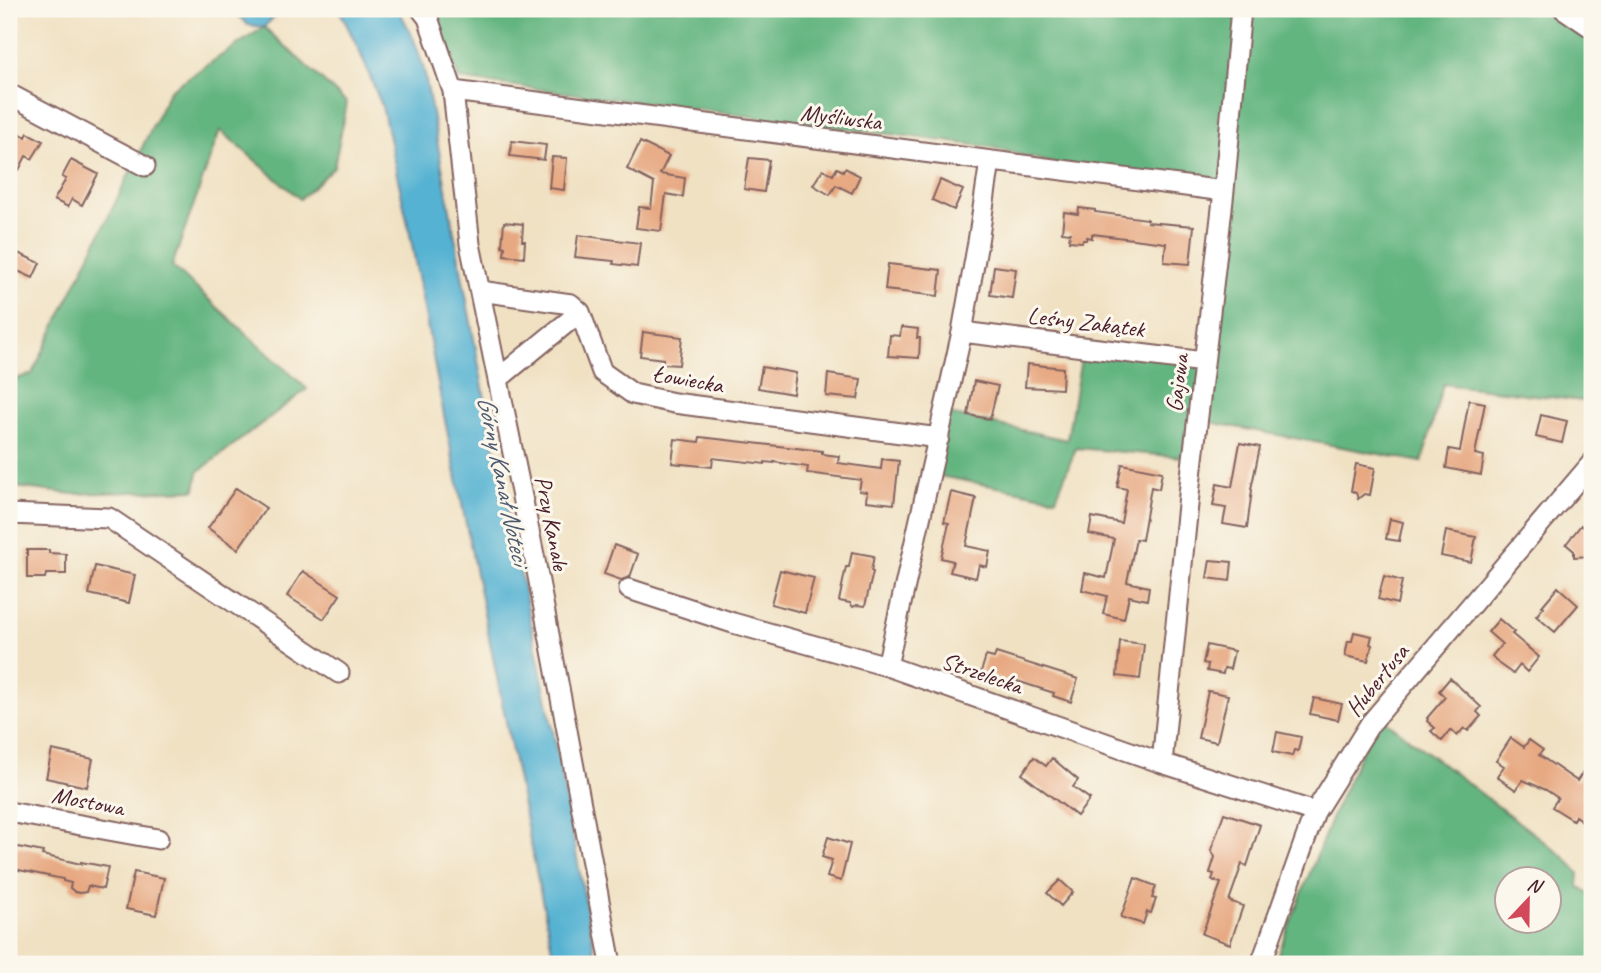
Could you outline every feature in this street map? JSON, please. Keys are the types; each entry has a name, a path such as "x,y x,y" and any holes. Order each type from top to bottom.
{"street":[{"name":"Przy Kanale","path":"421,9 428,18 453,91 470,244 534,555 611,964"},
{"name":"Gajowa","path":"1162,763 1241,9"},
{"path":"1564,9 1592,28"},
{"name":"Myśliwska","path":"453,91 1224,191"},
{"path":"9,94 145,166"},
{"path":"887,666 962,332 990,161"},
{"path":"480,291 571,304 580,312 498,379"},
{"name":"Łowiecka","path":"580,312 602,372 633,394 674,403 939,438"},
{"name":"Leśny Zakątek","path":"962,332 1204,362"},
{"name":"Hubertusa","path":"1261,964 1315,812 1370,724 1592,463"},
{"path":"9,513 109,518 339,673"},
{"name":"Strzelecka","path":"629,589 733,623 887,666 1162,763 1315,812"},
{"name":"Mostowa","path":"9,811 158,839"}],"green space":[{"path":"430,9 1148,9 1253,19 1254,9 1592,9 1592,402 1443,384 1422,462 1198,420 1193,458 1076,448 1056,498 934,475 944,413 1067,440 1083,347 1204,362 1230,188 1097,175 991,147 459,79"},
{"path":"264,27 347,103 334,167 300,199 220,130 172,266 307,389 198,472 195,490 72,494 9,486 9,381 32,374 170,90"},
{"path":"1378,715 1563,856 1579,873 1578,886 1592,897 1592,964 1274,964 1332,817"}],"water":[{"path":"232,9 278,9 264,27 248,25"},
{"path":"339,9 397,9 413,38 424,70 489,420 554,736 597,964 555,964 409,229 382,106"}],"building":[{"path":"9,128 26,137 28,133 43,141 32,159 26,156 19,170 9,165"},
{"path":"512,141 546,145 544,160 510,156"},
{"path":"640,142 669,156 660,174 685,178 683,197 666,194 661,231 636,228 639,207 651,208 654,183 627,169"},
{"path":"552,157 567,158 564,190 549,188"},
{"path":"749,158 769,160 764,192 744,189"},
{"path":"71,160 98,174 82,205 72,199 68,207 54,200 66,179 62,177"},
{"path":"837,168 843,171 845,168 860,176 852,193 836,185 830,195 813,185 823,169 833,175"},
{"path":"940,180 963,190 954,210 932,200"},
{"path":"1079,208 1147,219 1147,222 1194,226 1190,264 1164,262 1166,243 1092,234 1092,238 1087,237 1082,242 1069,241 1070,233 1062,232 1064,212 1078,214"},
{"path":"504,222 523,224 524,257 504,255"},
{"path":"578,235 640,243 637,267 613,264 614,261 575,257"},
{"path":"9,249 40,263 33,278 9,267"},
{"path":"888,264 941,270 938,296 885,290"},
{"path":"994,266 1016,269 1012,298 990,295"},
{"path":"901,327 918,329 919,358 888,356 890,335 900,336"},
{"path":"643,332 682,337 679,365 663,364 663,359 640,356"},
{"path":"1027,364 1063,368 1062,389 1025,387"},
{"path":"762,367 796,373 793,394 758,388"},
{"path":"828,374 861,379 858,399 826,396"},
{"path":"974,381 998,386 990,419 968,415"},
{"path":"1469,400 1485,403 1475,454 1484,456 1481,475 1446,468 1449,449 1460,451"},
{"path":"1541,415 1567,421 1562,443 1536,437"},
{"path":"700,437 822,451 822,454 839,456 838,463 881,469 882,459 899,461 894,504 866,501 867,492 859,491 861,480 807,473 808,467 713,458 712,467 672,463 675,439 699,442"},
{"path":"1240,443 1260,447 1251,489 1247,528 1223,524 1226,508 1213,506 1217,484 1232,487"},
{"path":"1122,464 1162,472 1159,489 1151,487 1142,540 1136,539 1127,582 1149,587 1147,600 1129,596 1124,619 1103,614 1107,596 1082,590 1085,573 1106,578 1114,539 1089,534 1092,517 1121,523 1127,489 1117,487"},
{"path":"1356,464 1375,468 1370,495 1364,494 1358,499 1356,493 1351,491"},
{"path":"236,488 266,508 238,549 208,528"},
{"path":"951,492 976,498 966,546 990,551 987,567 979,565 976,578 950,572 953,561 941,558 949,523 944,522"},
{"path":"1390,519 1403,522 1399,541 1386,539"},
{"path":"1581,525 1592,535 1592,556 1574,557 1574,551 1566,544"},
{"path":"1446,531 1476,537 1471,562 1441,556"},
{"path":"614,545 638,554 630,577 621,580 604,574"},
{"path":"27,550 49,550 49,553 66,554 66,574 27,578"},
{"path":"852,552 874,556 865,606 853,607 850,603 839,601"},
{"path":"1210,560 1232,562 1230,581 1207,578"},
{"path":"95,566 135,575 129,603 89,594"},
{"path":"780,570 814,578 805,613 771,604"},
{"path":"303,571 340,595 324,619 287,596"},
{"path":"1384,576 1402,581 1397,604 1378,599"},
{"path":"1558,587 1578,605 1555,632 1536,616"},
{"path":"1499,619 1539,657 1527,672 1520,665 1513,674 1492,656 1502,644 1488,632"},
{"path":"1354,632 1372,636 1368,661 1345,656 1348,641 1352,641"},
{"path":"1120,641 1144,644 1140,679 1117,676"},
{"path":"1207,645 1234,651 1230,669 1224,668 1223,674 1207,671 1208,664 1203,663"},
{"path":"996,653 1078,679 1071,702 1053,696 1054,693 981,672 986,656 994,658"},
{"path":"1450,678 1481,707 1477,712 1481,716 1468,731 1464,728 1457,736 1451,730 1442,741 1431,731 1435,728 1427,718 1445,697 1439,691"},
{"path":"1208,691 1228,695 1217,742 1198,738"},
{"path":"1314,698 1342,704 1338,720 1310,714"},
{"path":"1277,732 1301,737 1298,751 1294,750 1292,756 1273,752"},
{"path":"1511,738 1524,747 1529,740 1543,750 1539,755 1577,781 1592,758 1592,828 1575,816 1573,820 1552,807 1558,798 1546,790 1523,780 1516,790 1497,777 1504,766 1496,761"},
{"path":"52,750 93,759 87,787 46,778"},
{"path":"1034,757 1046,766 1052,758 1078,780 1073,787 1090,799 1077,816 1022,774"},
{"path":"1224,813 1260,825 1247,866 1242,864 1229,901 1243,906 1230,944 1202,934 1221,883 1212,880 1214,874 1210,873 1215,857 1211,850"},
{"path":"828,837 850,844 841,881 827,877 832,860 822,857"},
{"path":"13,846 81,864 108,867 103,889 88,886 86,892 75,892 70,888 71,883 63,879 9,868"},
{"path":"134,872 164,878 156,915 126,909"},
{"path":"1135,878 1156,886 1152,898 1156,899 1143,924 1121,917"},
{"path":"1060,880 1073,892 1061,906 1047,893"}],"water label":[{"name":"Górny Kanał Noteci","path":"504,480"}]}
